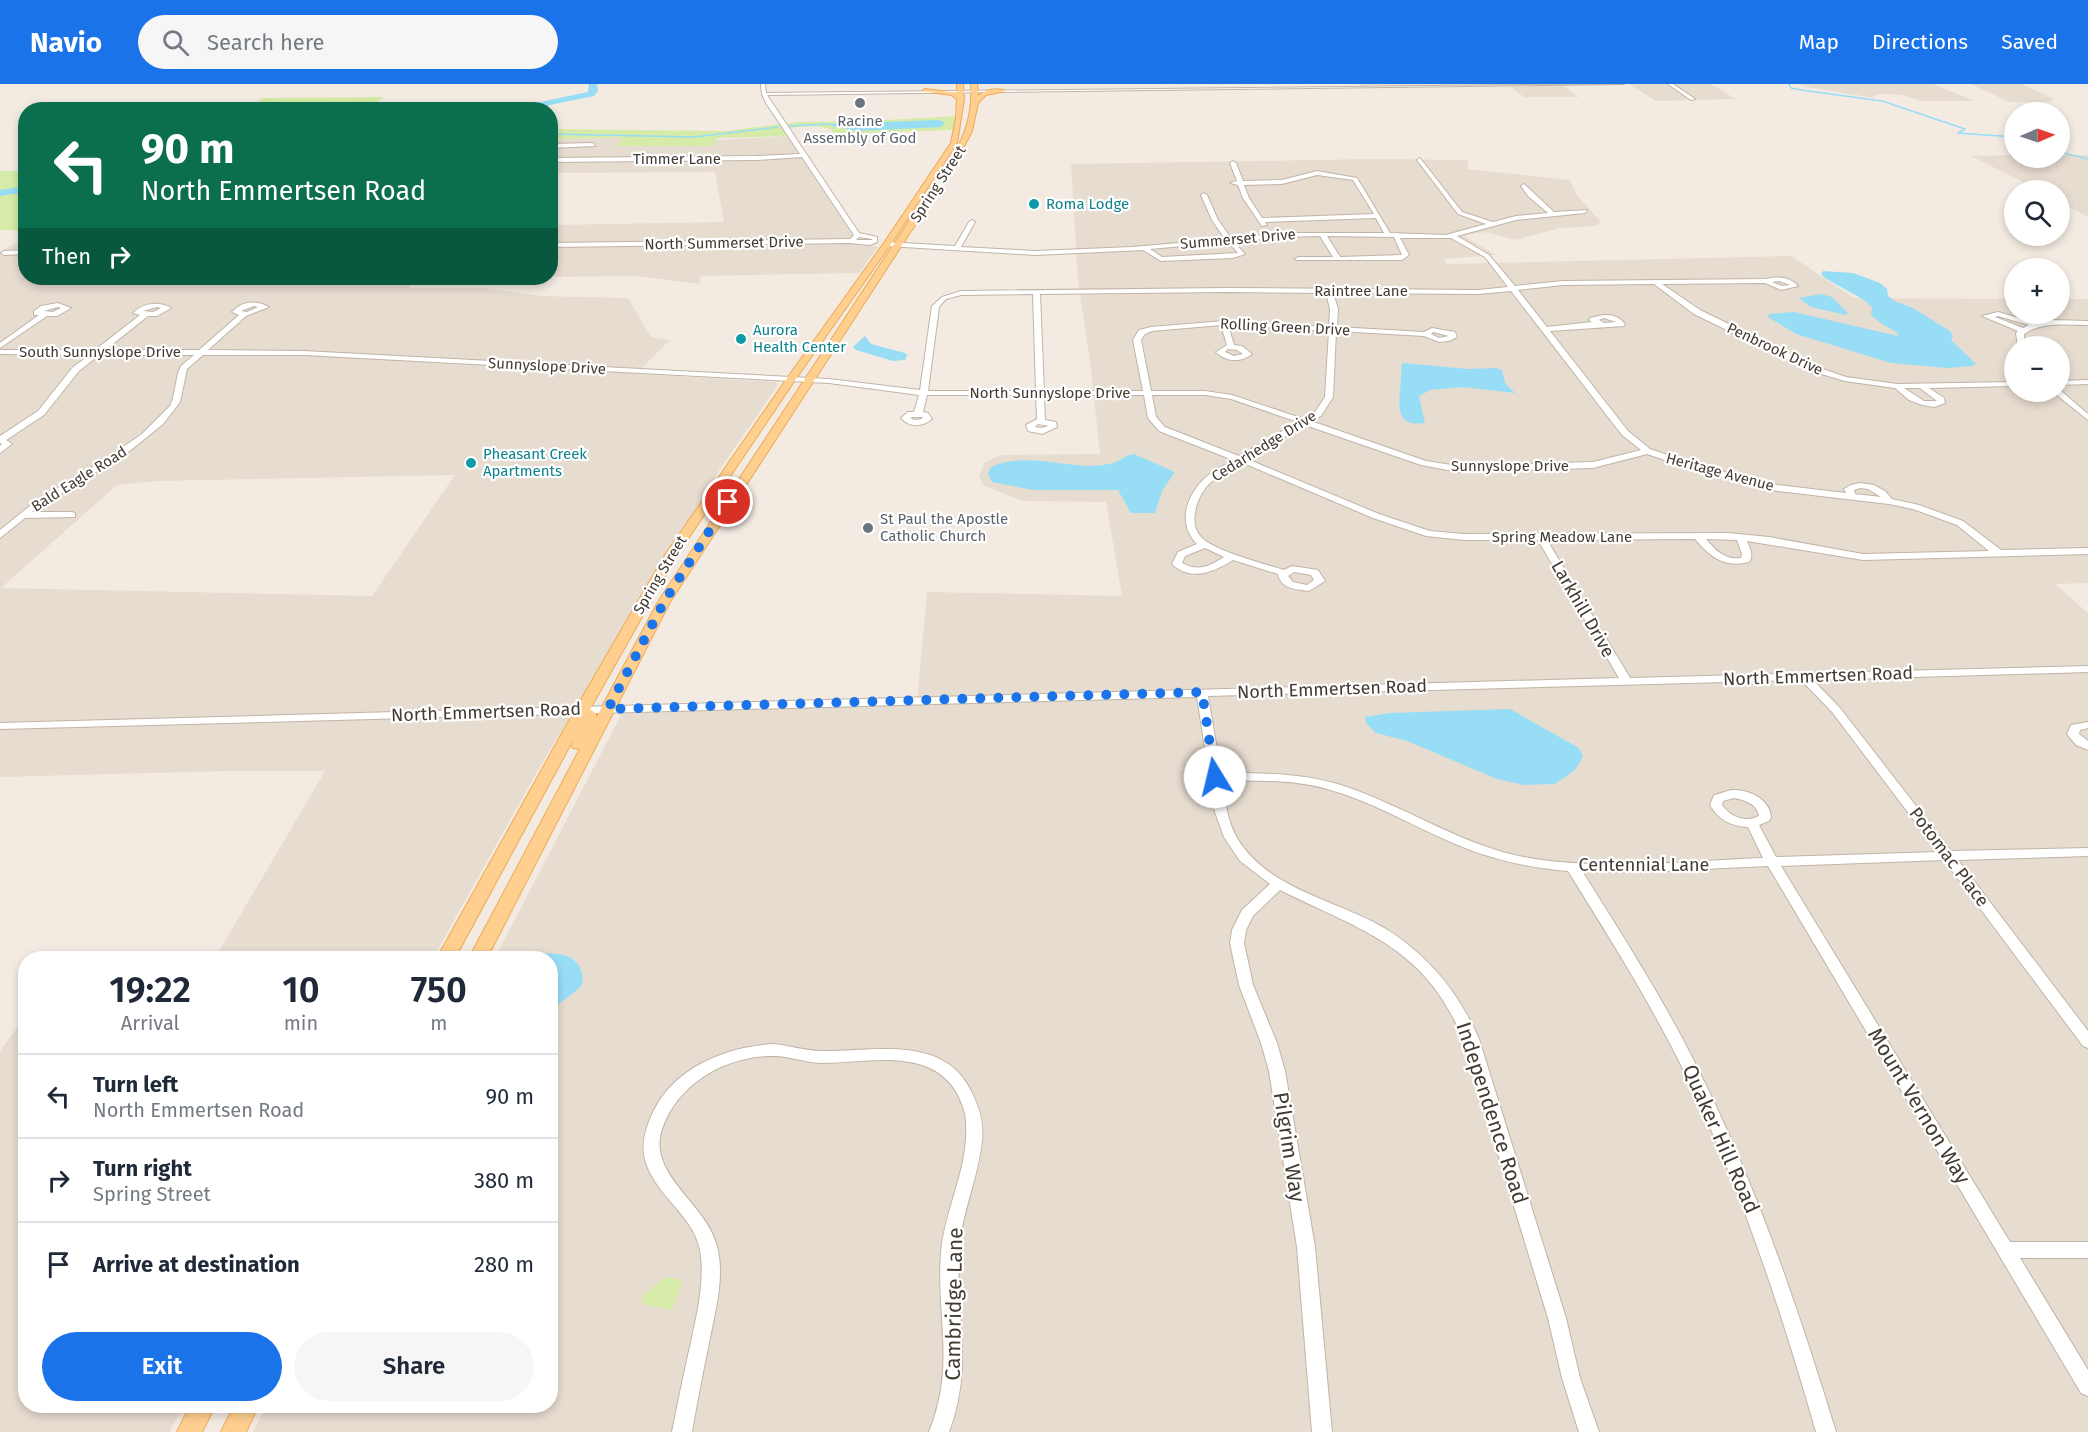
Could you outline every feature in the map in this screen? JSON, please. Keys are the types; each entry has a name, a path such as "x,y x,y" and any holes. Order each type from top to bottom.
{"main road":[{"path":"925,92 961,88 966,90 974,86 1004,91"},
{"name":"Spring Street","path":"951,165 968,137 973,121 976,102 974,86"},
{"path":"925,92 953,93 961,88"},
{"path":"961,88 969,92 973,121"},
{"name":"Spring Street","path":"482,951 644,638 674,585 810,380 954,143 961,88"},
{"path":"976,102 984,93 1004,91"},
{"name":"Spring Street","path":"450,951 582,710 671,555 791,379 940,182"},
{"path":"758,428 777,430"},
{"path":"705,505 725,507"},
{"path":"623,638 644,638"},
{"path":"608,709 600,699 628,645 623,638"},
{"path":"534,798 562,798 561,778 589,722 589,714 582,710"},
{"path":"189,1432 200,1413"},
{"path":"232,1432 242,1413"}],"street":[{"path":"764,84 764,94 857,235 855,239 849,241"},
{"path":"1004,91 1622,84"},
{"path":"1670,84 1693,99"},
{"path":"764,94 925,92"},
{"path":"0,94 9,94"},
{"path":"558,146 594,145"},
{"name":"Timmer Lane","path":"558,160 757,158 803,155"},
{"path":"1420,160 1460,213 1493,224"},
{"path":"1233,163 1240,183 1271,235"},
{"path":"1233,183 1282,182 1317,173 1343,174 1355,179 1406,255 1402,258 1298,259"},
{"path":"1524,186 1530,195 1551,213"},
{"path":"1144,248 1161,258 1238,256 1242,254 1227,239 1213,219 1204,195"},
{"name":"Summerset Drive","path":"893,244 1036,253 1144,248 1271,235 1453,236 1493,224 1551,213 1586,211"},
{"path":"1260,220 1378,216"},
{"path":"958,247 972,222"},
{"path":"1322,234 1338,259"},
{"name":"North Summerset Drive","path":"558,245 849,241 870,243 875,240 875,238 857,235"},
{"name":"Heritage Avenue","path":"1453,236 1487,256 1625,433 1647,451 1691,466 1777,488 1852,498 1850,489 1861,486 1877,489 1889,501 1938,513 1960,524 1999,554"},
{"path":"4,253 18,252"},
{"name":"Raintree Lane","path":"925,393 936,306 940,301 953,295 971,292 1478,292 1563,283 1768,281"},
{"name":"Penbrook Drive","path":"1655,282 1698,312 1814,369 1845,379 1923,387 2004,384"},
{"path":"1036,292 1041,421"},
{"name":"Cedarhedge Drive","path":"1205,544 1198,541 1191,530 1190,514 1195,498 1206,482 1240,459 1318,414 1329,397 1334,309 1329,292"},
{"name":"Bald Eagle Road","path":"0,535 37,504 121,453 165,416 177,400 180,373 244,314"},
{"path":"2023,330 1986,316 1998,314 2037,325"},
{"path":"0,346 44,315"},
{"path":"0,450 8,444 1,440 41,413 70,375 145,315"},
{"path":"1224,322 1231,347"},
{"name":"Rolling Green Drive","path":"1144,331 1162,327 1224,322 1426,334"},
{"path":"2020,336 2023,330 2051,322 2088,323"},
{"path":"1546,329 1599,324"},
{"name":"Spring Meadow Lane","path":"1144,331 1139,334 1137,340 1146,393 1152,418 1162,429 1179,438 1240,459 1376,516 1429,534 1464,537 1741,537 1863,557 2088,551"},
{"name":"South Sunnyslope Drive","path":"0,352 201,352"},
{"name":"Sunnyslope Drive","path":"201,352 304,353 791,379"},
{"name":"North Sunnyslope Drive","path":"791,379 925,393 1224,395 1306,421"},
{"path":"2070,383 2088,382"},
{"path":"1897,386 1917,402 1926,405 1941,404 1941,400 1923,387"},
{"path":"918,414 925,393"},
{"path":"2069,402 2088,418"},
{"name":"Sunnyslope Drive","path":"1306,421 1424,463 1458,469 1593,465 1647,451"},
{"path":"22,515 72,515"},
{"path":"1698,536 1716,557 1733,562 1746,560 1748,554 1741,537"},
{"name":"Larkhill Drive","path":"1541,537 1626,681"},
{"path":"1232,556 1209,571 1197,571 1177,564 1181,554 1205,544 1232,556 1284,573"},
{"name":"North Emmertsen Road","path":"0,726 2088,669"},
{"name":"Potomac Place","path":"1804,676 1836,710 1872,755 2088,1042"},
{"name":"Independence Road","path":"1202,692 1223,822 1230,839 1250,863 1279,884 1364,923 1393,940 1431,973 1459,1011 1481,1072 1557,1318 1571,1378 1589,1432"},
{"path":"2088,725 2075,727 2073,734 2080,742 2088,746"},
{"name":"Centennial Lane","path":"1215,777 1278,777 1323,784 1363,797 1491,853 1533,863 1572,866 1685,866 2088,852"},
{"name":"Mount Vernon Way","path":"1752,823 1772,862 2088,1387"},
{"name":"Quaker Hill Road","path":"1572,866 1651,996 1685,1059 1755,1212 1785,1297 1826,1432"},
{"name":"Pilgrim Way","path":"1279,884 1247,913 1239,930 1237,943 1246,985 1269,1042 1277,1071 1306,1247 1322,1432"},
{"name":"Cambridge Lane","path":"682,1432 710,1292 712,1265 708,1240 695,1216 659,1175 652,1149 652,1136 664,1106 685,1082 710,1065 742,1053 775,1050 819,1057 893,1052 914,1055 939,1066 962,1086 972,1107 975,1124 972,1149 953,1227 950,1252 953,1389 945,1421 939,1432"},
{"path":"2006,1250 2088,1250"}],"shaded area":[{"path":"1359,84 1567,84 1562,85 1579,97 1524,97 1508,85 1361,86"},
{"path":"1629,84 1711,84 1736,99 1656,101"},
{"path":"1800,84 1933,84 1975,101 1921,101 1903,95 1885,94 1874,95 1874,98"},
{"path":"1971,84 2022,84 2054,99 2048,102 2009,102"},
{"path":"787,136 842,215 853,235 851,239 860,244 878,247 859,273 701,276 699,284 637,276 558,277 558,225 724,222 715,172 558,173 558,140 624,137 617,146"},
{"path":"2004,155 2004,168 2070,168 2070,155 2088,155 2088,217 2070,207 2070,180 2019,180 1971,156"},
{"path":"1374,159 1468,160 1468,169 1570,180 1576,194 1601,222 1596,226 1560,228 1515,240 1486,232 1464,236 1496,255 1443,259 1447,264 1791,256 1854,298 2004,299 2004,324 2070,324 2070,299 2088,299 2088,583 2055,584 2088,613 2088,1432 253,1432 262,1413 558,1413 558,951 499,951 623,711 917,703 927,592 1122,596 1106,502 1023,501 984,486 979,476 985,462 1002,455 1100,454 1078,280 1071,164"},
{"path":"18,241 18,285 409,285 410,288 485,288 540,296 628,298 651,337 670,340 636,374 776,382 778,385 720,469 538,770 437,951 219,951 325,771 0,777 0,252","holes":["455,475 372,596 1,588 117,485 156,481"]},
{"path":"18,1027 18,1413 180,1413 169,1432 0,1432 0,1051"}],"green space":[{"path":"384,97 376,102 257,102 264,98"},
{"path":"957,116 954,130 834,134 831,129 817,126 783,128 787,136 718,138 714,146 617,146 623,137 558,140 558,129 726,131 799,122"},
{"path":"0,171 18,171 18,230 0,230"},
{"path":"665,1277 683,1280 672,1310 642,1304 643,1295"}],"water":[{"path":"938,120 945,122 941,127 857,131 830,124"},
{"path":"1823,271 1853,273 1880,283 1887,289 1888,296 1894,301 1913,308 1950,331 1953,336 1951,340 1976,364 1947,368 1891,363 1796,334 1768,317 1769,314 1794,312 1898,336 1898,333 1871,315 1872,307 1864,300 1825,278 1821,274"},
{"path":"1821,294 1832,297 1848,313 1846,315 1811,307 1799,298"},
{"path":"865,336 871,344 905,353 907,355 905,360 893,361 856,350 853,347"},
{"path":"1403,363 1468,369 1495,368 1502,370 1505,383 1515,393 1463,387 1430,390 1419,396 1425,423 1413,423 1405,420 1401,414 1401,366"},
{"path":"1134,454 1175,472 1162,491 1155,513 1131,513 1118,490 1033,490 992,482 988,473 991,467 1020,460 1094,466 1113,463"},
{"path":"1510,709 1579,748 1583,757 1575,770 1555,784 1524,785 1497,779 1407,741 1376,733 1366,723 1365,717 1390,713"},
{"path":"558,954 575,961 582,973 582,984 558,1005"}],"waterway":[{"path":"554,102 591,94 594,91 593,84"},
{"path":"1789,84 1791,88 1801,90 1882,101 1965,129 1958,133 2004,136"},
{"path":"790,126 830,124"},
{"path":"558,134 694,137 778,127"},
{"path":"2070,154 2088,159"},
{"path":"0,193 18,190"}],"place":[{"name":"Racine Assembly of God","path":"860,103"},
{"name":"Roma Lodge","path":"1034,204"},
{"name":"Aurora Health Center","path":"741,339"},
{"name":"Pheasant Creek Apartments","path":"471,463"},
{"name":"St Paul the Apostle Catholic Church","path":"868,528"}],"route":[{"path":"728,502 664,602 608,709 1202,692 1215,777"}]}
